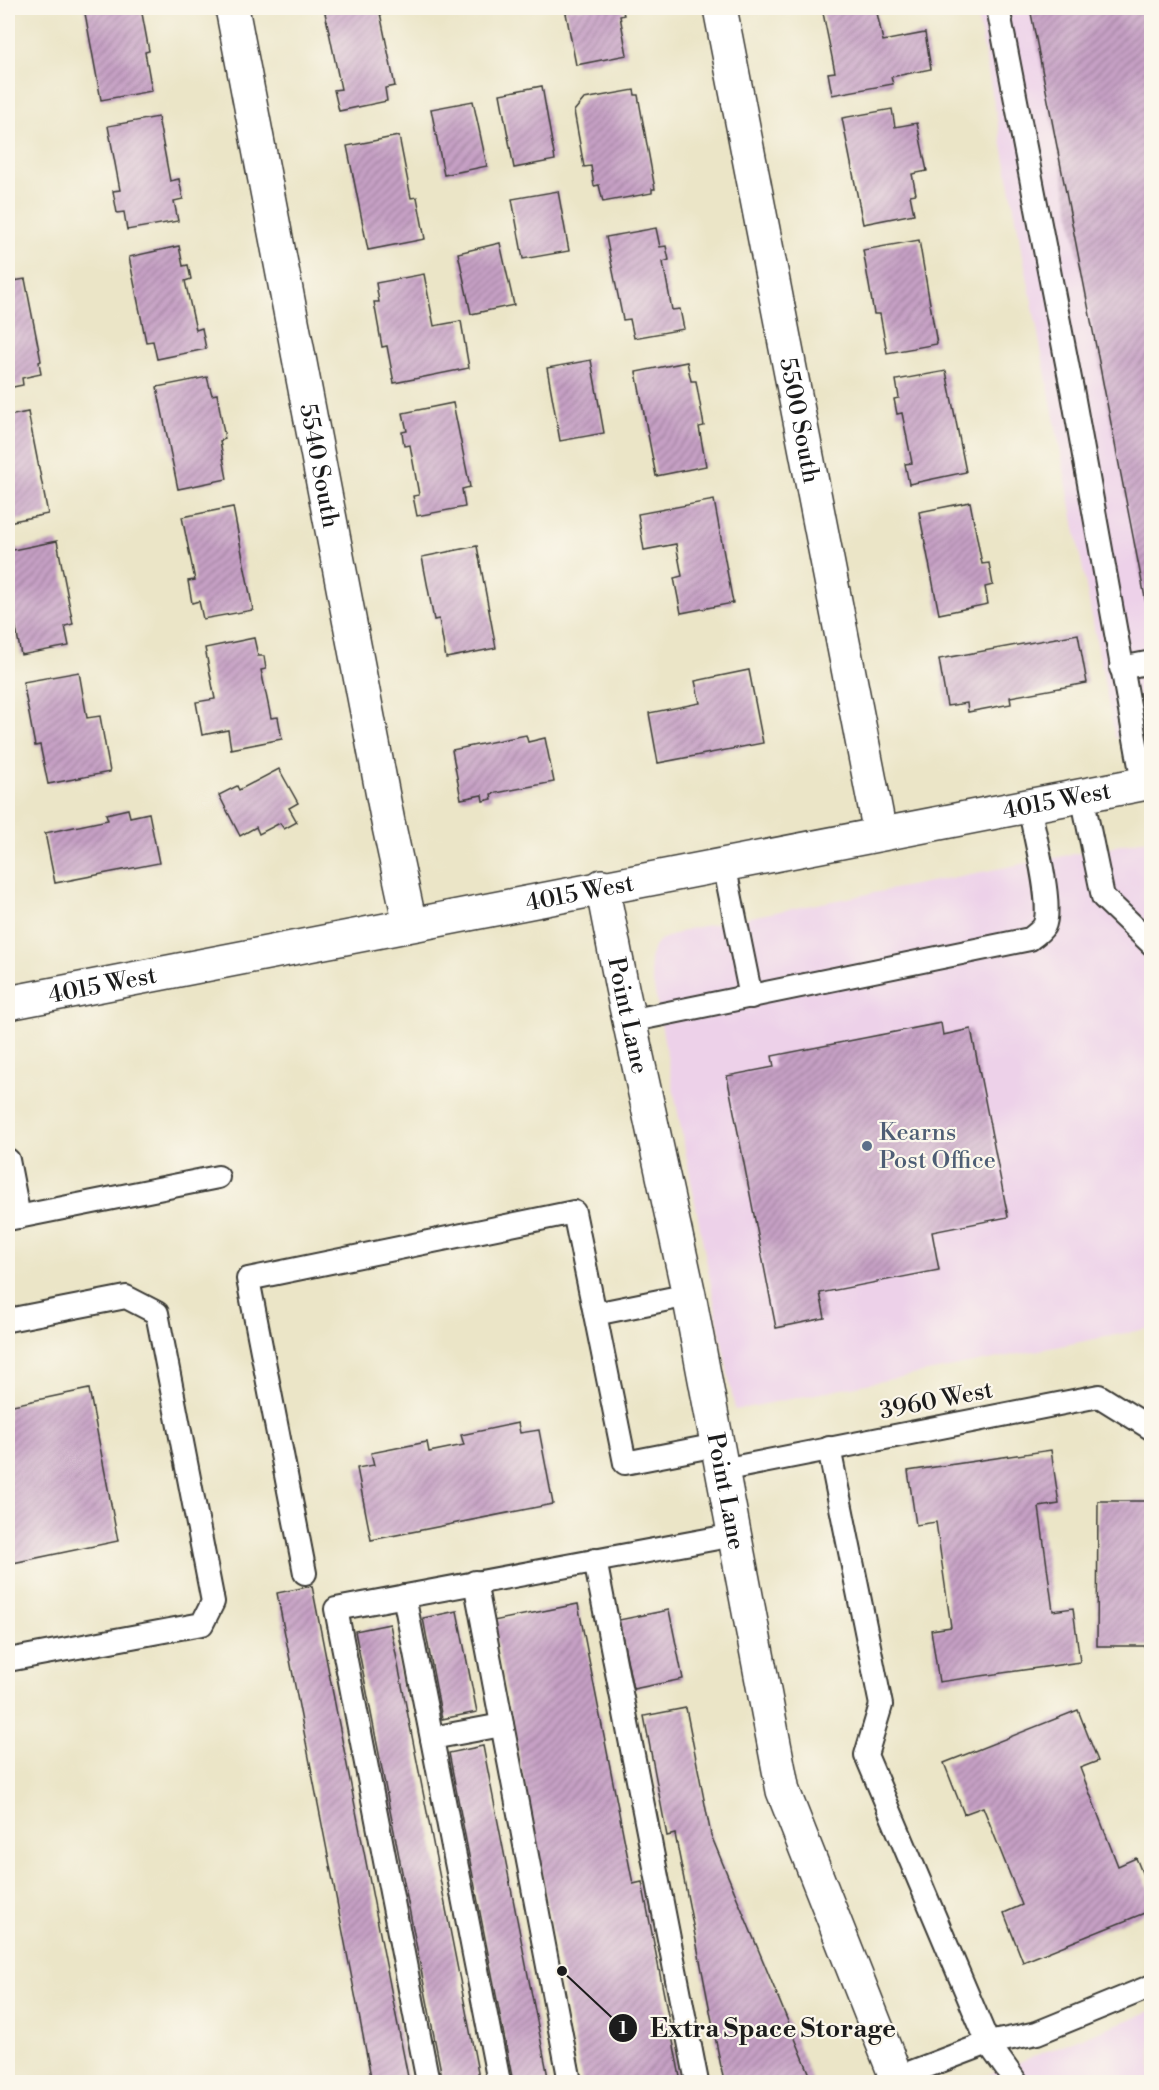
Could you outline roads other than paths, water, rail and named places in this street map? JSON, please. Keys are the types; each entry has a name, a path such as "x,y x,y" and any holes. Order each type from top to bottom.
{"street":[{"name":"5540 South","path":"232,8 388,822 410,924"},
{"name":"5500 South","path":"720,8 880,833"},
{"name":"4015 West","path":"8,1002 1147,782"},
{"name":"Point Lane","path":"602,886 689,1295 783,1791 897,2080"}],"lane":[{"path":"998,8 1071,389 1121,668 1147,782"},
{"path":"1121,668 1152,662"},
{"path":"1082,795 1102,897 1152,944"},
{"path":"629,1021 1030,939 1043,928 1047,912 1046,894 1029,805"},
{"path":"724,864 751,997"},
{"path":"8,1160 13,1218 218,1177"},
{"path":"305,1573 248,1279 574,1212 595,1314 689,1295"},
{"path":"8,1320 126,1297 157,1313 213,1602 202,1624 8,1660"},
{"name":"3960 West","path":"595,1314 624,1463 720,1458 829,1448 1099,1396 1152,1429"},
{"path":"829,1448 881,1705 867,1755 988,2043 1016,2082"},
{"path":"428,2082 336,1609 734,1535"},
{"path":"595,1560 697,2082"},
{"path":"475,1582 570,2082"},
{"path":"404,1596 499,2082"},
{"path":"432,1738 502,1725"},
{"path":"897,2080 988,2043 1037,2033 1152,1986"}],"place":[{"name":"Kearns Post Office","path":"867,1146"},
{"name":"Extra Space Storage","path":"562,1971"}]}
